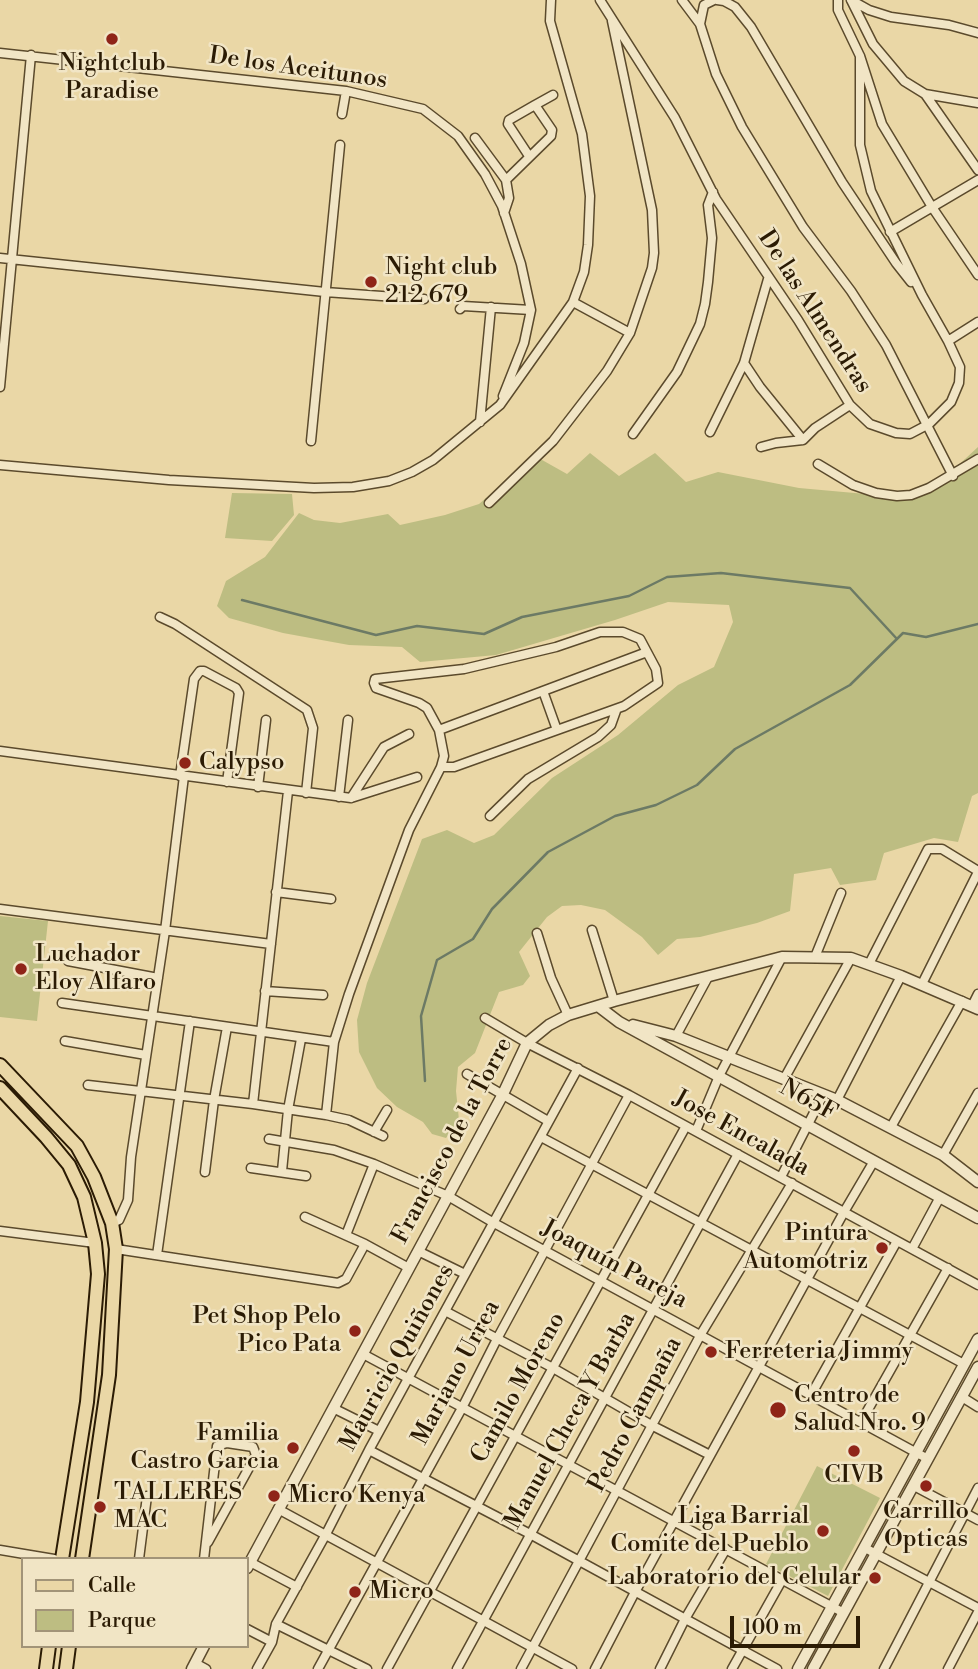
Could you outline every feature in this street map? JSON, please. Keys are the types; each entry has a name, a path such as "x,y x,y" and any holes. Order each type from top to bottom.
{"main road":[{"path":"0,1065 77,1146 94,1177 113,1223 116,1250 107,1400 82,1557"},
{"path":"0,1088 69,1165 84,1197 95,1243 97,1293 87,1402 62,1557"},
{"path":"46,1669 50,1648"},
{"path":"66,1669 69,1648"}],"street":[{"name":"De los Aceitunos","path":"0,465 169,480 314,488 352,487 389,481 412,472 433,460 480,422 500,405 573,302 584,272 591,219 590,196 582,134 550,21 551,0"},
{"name":"De las Almendras","path":"600,0 675,118 713,192 768,279 798,320 850,405 870,424 895,433 910,433 929,424"},
{"path":"682,0 700,24 712,64 741,127 803,227 851,291 886,345 929,424 953,476"},
{"path":"700,24 704,5 715,0 735,7 751,27 842,182 896,263 922,295"},
{"path":"838,0 838,9 860,56 882,124 978,275"},
{"path":"851,0 869,10 891,16 949,25 978,33"},
{"path":"851,0 873,44 904,81 925,94 978,103"},
{"path":"489,503 553,441 607,371 630,332 652,268 652,210 611,15"},
{"name":"De los Aceitunos","path":"0,53 346,91 423,109 458,136 485,174 504,214 521,264 531,310 524,343 500,405"},
{"path":"0,387 31,55"},
{"path":"860,56 860,134 871,191 960,368 959,383 951,402 929,424"},
{"path":"342,114 346,91"},
{"path":"925,94 978,170"},
{"path":"529,156 508,124 509,120 553,95"},
{"path":"506,180 551,136 552,130 535,105"},
{"path":"475,138 506,180 509,198 504,214"},
{"path":"312,441 340,145"},
{"path":"890,232 978,180"},
{"path":"633,434 677,372 700,324 708,282 712,238 708,205 713,192"},
{"path":"0,258 325,292 424,299"},
{"path":"710,432 744,363 768,279"},
{"path":"573,302 630,332"},
{"path":"460,309 463,306 531,310"},
{"path":"480,422 491,307"},
{"path":"948,341 978,322"},
{"path":"744,363 803,440"},
{"path":"761,447 803,440 815,428 850,405"},
{"path":"818,464 853,485 897,496 911,495 953,476 978,459"},
{"path":"160,617 175,624 307,710 313,728 306,793"},
{"path":"326,1115 334,1042 409,830 441,767 444,754 439,730 432,715 423,705 376,688 374,681 377,678 464,669 600,632 615,631 640,639 658,676 658,683 616,711 454,767 441,767"},
{"path":"439,730 647,652"},
{"path":"113,1223 119,1220 128,1200 140,1093 165,931 194,679 200,671 216,676 236,688 239,693 227,782"},
{"path":"543,691 556,730"},
{"path":"490,816 528,779 598,737 611,725 616,711"},
{"path":"258,787 266,720"},
{"path":"339,797 348,720"},
{"path":"351,798 384,747 409,734"},
{"path":"0,751 351,798 417,777"},
{"path":"253,1104 288,791"},
{"path":"869,964 928,849 942,849 978,871 922,984"},
{"path":"276,892 331,898"},
{"path":"816,957 841,893"},
{"path":"0,909 271,944"},
{"path":"592,930 614,1001"},
{"path":"537,933 551,978 568,1016"},
{"path":"696,1131 719,1076 782,957"},
{"name":"Francisco de la Torre","path":"248,1565 502,1096 527,1043 549,1025 614,1001 782,957 851,958 976,1007"},
{"path":"784,1079 851,958"},
{"path":"68,961 158,978"},
{"path":"837,1100 901,976"},
{"path":"676,1036 708,977"},
{"path":"265,991 323,995"},
{"path":"976,1007 978,995"},
{"path":"891,1126 962,1001"},
{"path":"62,1003 334,1042"},
{"path":"598,1006 619,1022 676,1036 728,1059 837,1100 943,1155 978,1182"},
{"name":"Jose Encalada","path":"485,1018 978,1285"},
{"path":"157,1255 190,1021"},
{"name":"N65F","path":"619,1022 978,1218"},
{"path":"205,1172 227,1027"},
{"path":"282,1171 288,1110 301,1039"},
{"path":"65,1041 146,1055"},
{"name":"Mauricio Quiñones","path":"257,1669 272,1642 276,1624 379,1431 578,1068"},
{"path":"467,1074 548,1121"},
{"path":"88,1085 326,1115 349,1120 383,1136"},
{"path":"943,1155 978,1093"},
{"name":"Mariano Urrea","path":"318,1669 462,1408 629,1095"},
{"path":"781,1177 823,1095"},
{"path":"374,1132 387,1110"},
{"name":"Camilo Moreno","path":"387,1669 686,1126"},
{"path":"541,1136 964,1364"},
{"name":"Joaquín Pareja","path":"269,1139 334,1150 448,1196 928,1459"},
{"name":"Manuel Checa Y Barba","path":"457,1669 738,1154"},
{"path":"595,1669 710,1455 874,1161"},
{"path":"346,1235 374,1164"},
{"path":"251,1168 306,1176"},
{"name":"Pedro Campaña","path":"521,1669 701,1334 792,1183"},
{"path":"912,1249 940,1197"},
{"path":"305,1217 366,1244 409,1268"},
{"path":"0,1231 95,1243"},
{"path":"811,1395 897,1241"},
{"path":"116,1250 338,1283 346,1279 366,1244"},
{"path":"418,1251 465,1275"},
{"path":"861,1422 948,1268"},
{"path":"445,1311 553,1367 653,1426 710,1455"},
{"path":"799,1669 978,1339"},
{"path":"363,1354 844,1613"},
{"path":"813,1669 978,1367"},
{"path":"962,1397 978,1407"},
{"path":"333,1408 379,1431"},
{"path":"204,1557 216,1450 219,1444 256,1448 256,1455 208,1542"},
{"path":"369,1450 530,1534 777,1669"},
{"path":"914,1486 978,1520"},
{"path":"884,1669 978,1488"},
{"path":"139,1557 147,1496"},
{"path":"278,1509 572,1669"},
{"path":"865,1548 978,1610 948,1669"},
{"path":"660,1669 685,1619 726,1549"},
{"path":"0,1550 42,1557"},
{"path":"248,1565 297,1587"},
{"path":"732,1669 782,1580"},
{"path":"276,1624 367,1669"},
{"path":"248,1630 272,1642"},
{"path":"203,1648 194,1666 206,1669"}],"green space":[{"path":"978,447 978,793 972,796 958,842 934,838 884,853 876,880 840,885 831,868 794,874 790,911 757,923 700,937 677,939 658,955 642,937 605,910 581,905 562,906 547,917 519,952 530,976 523,985 499,992 475,1053 458,1067 456,1091 459,1120 446,1138 432,1134 423,1122 397,1107 377,1088 359,1052 357,1020 367,983 422,839 447,830 474,843 494,835 552,778 618,735 678,685 714,667 733,622 729,605 668,602 496,655 420,662 402,647 349,645 283,633 229,618 217,606 226,581 265,557 299,513 314,520 340,523 388,514 400,525 445,515 479,504 535,456 567,474 590,453 619,476 655,453 686,482 718,472 799,488 899,497 952,471"},
{"path":"232,493 292,494 294,515 272,541 225,538"},
{"name":"Luchador Eloy Alfaro","path":"0,916 48,921 37,1021 0,1017"},
{"name":"Liga Barrial Comite del Pueblo","path":"817,1466 880,1498 828,1596 766,1564"}],"waterway":[{"path":"242,600 376,635 417,626 484,634 522,617 629,596 667,577 721,573 850,588 897,639"},
{"path":"425,1081 421,1016 437,960 473,939 492,909 548,852 615,816 656,805 697,785 735,749 850,685 903,633 926,637 978,624"}],"place":[{"name":"Nightclub Paradise","path":"112,39"},
{"name":"Night club 212 679","path":"371,282"},
{"name":"Calypso","path":"185,763"},
{"name":"Luchador Eloy Alfaro","path":"21,969"},
{"name":"Pintura Automotriz","path":"882,1248"},
{"name":"Pet Shop Pelo Pico Pata","path":"355,1331"},
{"name":"Ferreteria Jimmy","path":"711,1352"},
{"name":"Centro de Salud Nro. 9","path":"778,1410"},
{"name":"Familia Castro Garcia","path":"293,1448"},
{"name":"CIVB","path":"854,1451"},
{"name":"Carrillo Opticas","path":"926,1486"},
{"name":"Micro Kenya","path":"274,1496"},
{"name":"TALLERES MAC","path":"100,1507"},
{"name":"Liga Barrial Comite del Pueblo","path":"823,1531"},
{"name":"Laboratorio del Celular","path":"875,1578"},
{"name":"Micro","path":"355,1592"}]}
